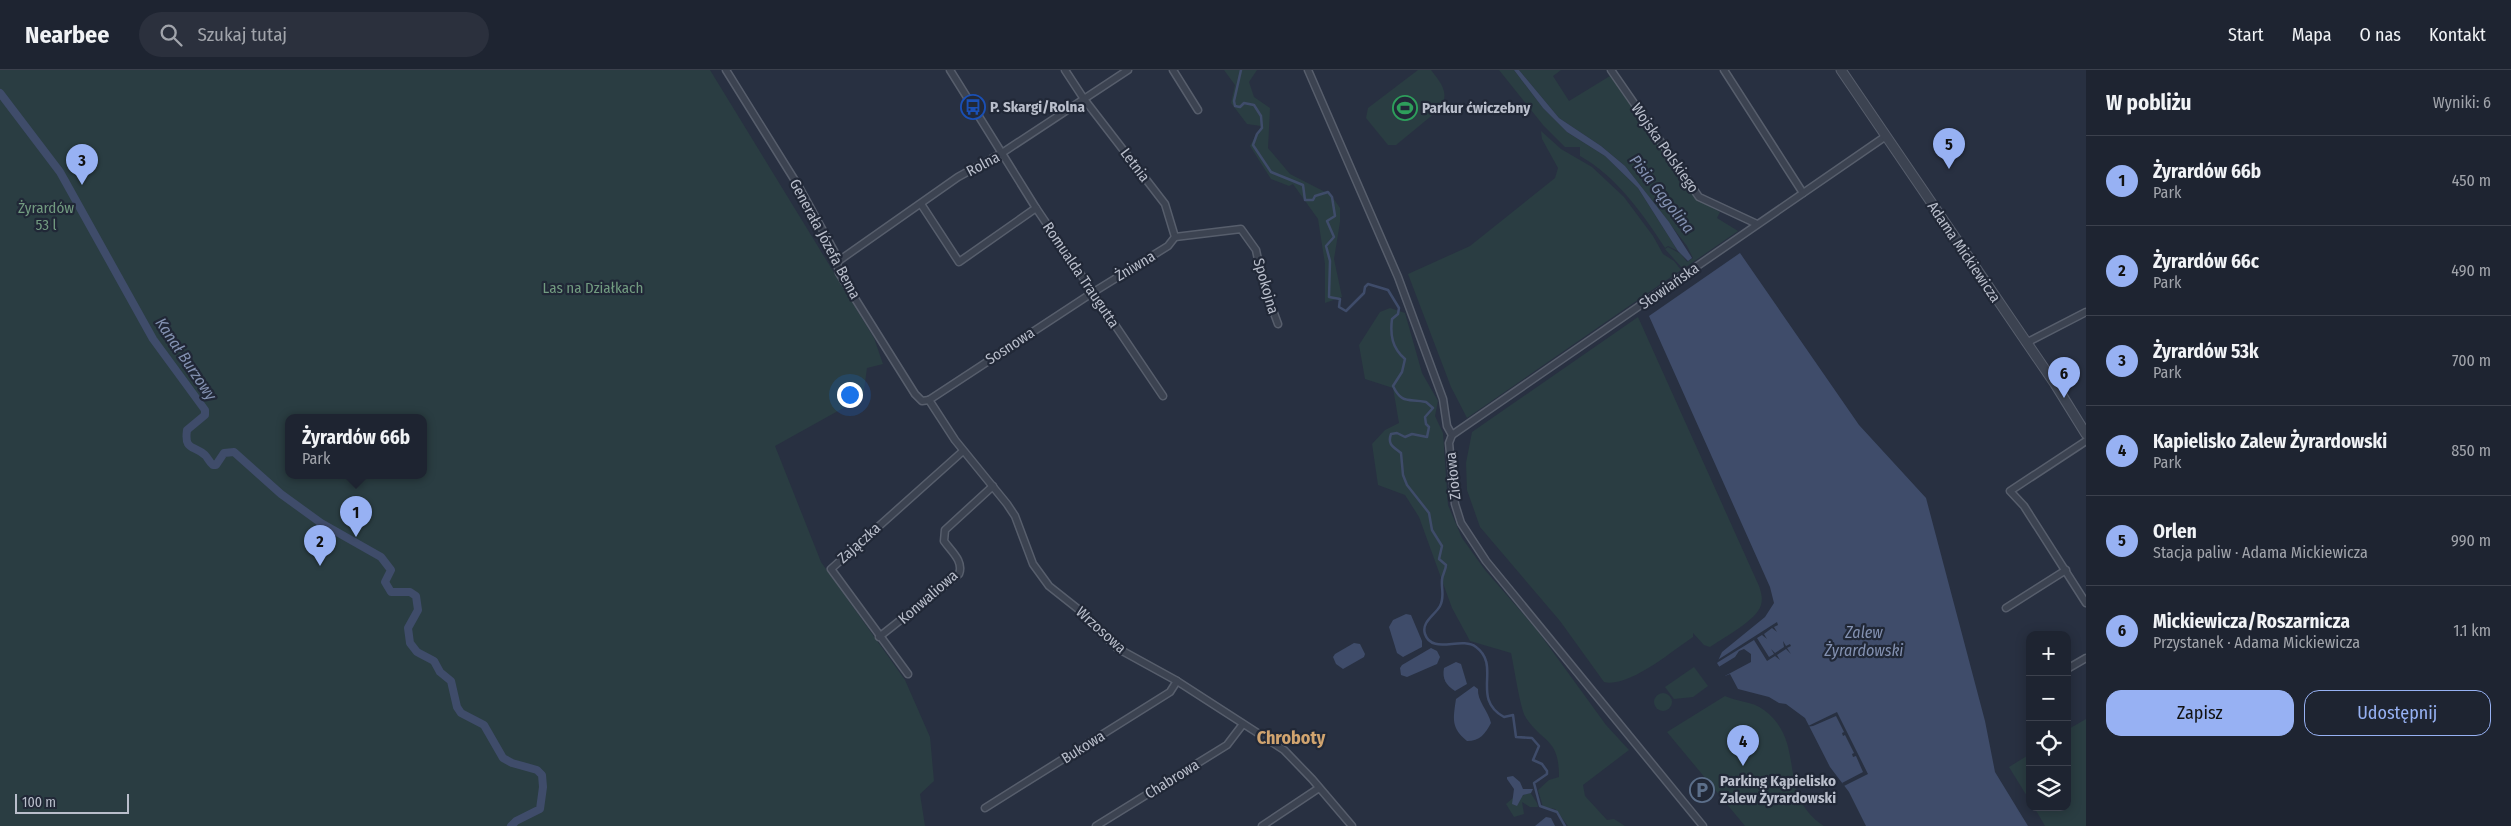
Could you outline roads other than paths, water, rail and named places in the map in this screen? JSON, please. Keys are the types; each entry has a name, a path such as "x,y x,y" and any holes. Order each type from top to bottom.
{"street":[{"name":"Generała Józefa Bema","path":"726,70 799,187 840,260 836,265 837,269 914,392 922,401 929,400"},
{"name":"Romualda Traugutta","path":"950,70 1036,208 1163,396"},
{"name":"Letnia","path":"1065,70 1084,99 1165,204 1175,237"},
{"name":"Rolna","path":"840,260 958,177 1002,153 1128,70"},
{"path":"1173,70 1198,110"},
{"name":"Ziołowa","path":"1308,70 1398,277 1444,399 1447,426 1452,435 1449,443 1454,504 1461,523 1486,561 1703,826"},
{"name":"Wojska Polskiego","path":"1611,70 1699,197 1757,224"},
{"path":"1724,70 1803,193"},
{"name":"Adama Mickiewicza","path":"1841,70 2026,342 2086,434"},
{"name":"Słowiańska","path":"1452,435 1886,136"},
{"path":"921,204 959,262 1036,208"},
{"name":"Spokojna","path":"1175,237 1241,229 1256,250 1263,283 1278,324"},
{"name":"Żniwna","path":"1092,293 1168,246 1175,237"},
{"name":"Sosnowa","path":"929,400 1092,293"},
{"path":"2026,342 2086,312"},
{"name":"Wrzosowa","path":"929,400 963,451 993,486 1015,516 1033,564 1049,586 1078,609 1117,648 1177,681 1284,750 1352,826"},
{"path":"2086,441 2010,491 2024,506 2086,602"},
{"name":"Zajączka","path":"908,674 831,570 963,451"},
{"name":"Konwaliowa","path":"880,638 959,574 960,562 944,541 945,530 993,486"},
{"path":"2006,608 2066,570"},
{"path":"2071,667 2086,658"},
{"name":"Bukowa","path":"985,808 1170,692 1177,681"},
{"name":"Chabrowa","path":"1096,826 1227,745 1243,724"},
{"path":"1262,826 1320,788"}],"water":[{"path":"1514,70 1519,70 1559,118 1601,146 1625,166 1669,222 1692,258 1688,261 1678,251 1638,188 1605,156 1567,132 1543,108"},
{"name":"Zalew Żyrardowski","path":"1740,253 1859,425 1926,498 1985,721 1995,772 2028,826 1866,826 1849,792 1830,767 1805,718 1786,704 1779,703 1769,697 1738,689 1730,674 1725,676 1717,663 1722,652 1765,617 1774,603 1770,587 1649,316"},
{"path":"1406,614 1411,615 1422,641 1422,647 1403,657 1397,653 1389,627 1393,620"},
{"path":"1354,643 1360,644 1365,654 1364,657 1343,669 1336,664 1333,657"},
{"path":"1431,648 1437,651 1440,657 1437,664 1407,677 1401,675 1400,668 1402,665"},
{"path":"1456,662 1461,664 1467,684 1455,691 1445,681 1444,668"},
{"path":"1474,686 1478,689 1479,698 1491,723 1482,736 1475,740 1467,741 1458,732 1454,723 1455,706 1456,699"},
{"path":"1513,776 1520,782 1523,789 1533,789 1531,793 1523,795 1517,806 1512,804 1514,789 1507,779 1507,777"},
{"path":"1546,817 1551,818 1555,826 1535,826"}],"waterway":[{"path":"1241,70 1234,101 1235,106 1240,107 1244,103 1254,105 1261,116 1262,128 1257,134 1253,145 1271,172 1303,185 1305,200 1313,200 1315,196 1328,192 1332,197 1335,216 1327,221 1334,237 1326,246 1330,261 1329,297 1340,299 1339,307 1346,311 1364,293 1365,287 1368,284 1388,290 1399,308 1398,314 1392,319 1393,341 1397,350 1405,359 1402,372 1393,386 1396,392 1406,400 1426,402 1433,408 1425,417 1426,424 1429,427 1427,437 1412,434 1405,437 1397,433 1391,434 1390,438 1392,445 1401,453 1403,475 1407,485 1429,513 1432,530 1442,546 1439,559 1446,565 1442,578 1443,596 1441,603 1427,622 1424,630 1425,634 1434,643 1470,644 1476,647 1483,655 1487,663 1487,692 1489,701 1494,709 1504,717 1513,715 1516,737 1532,738 1539,746 1533,760 1542,764 1547,771 1547,774 1534,783 1540,806 1557,812 1565,826"},
{"name":"Kanał Burzowy","path":"0,93 60,172 153,339 205,410 205,415 187,430 188,445 205,455 213,465 216,465 224,453 234,452 281,494 321,523 381,557 391,570 385,582 391,592 410,592 416,596 418,610 408,628 410,643 417,652 434,661 440,672 451,681 457,707 461,713 484,725 503,758 512,763 537,770 542,775 543,787 540,809 516,821 511,826"}],"place":[{"name":"P. Skargi/Rolna","path":"973,107"},
{"name":"Parkur ćwiczebny","path":"1405,108"},
{"name":"Orlen","path":"1949,169"},
{"name":"Żyrardów 53k","path":"82,185"},
{"name":"Mickiewicza/Roszarnicza","path":"2064,398"},
{"name":"Żyrardów 66b","path":"356,537"},
{"name":"Żyrardów 66c","path":"320,566"},
{"name":"Kapielisko Zalew Żyrardowski","path":"1743,766"},
{"name":"Parking Kąpielisko Zalew Żyrardowski","path":"1702,790"}],"district":[{"name":"Chroboty","path":"1291,738"}],"water label":[{"name":"Pisia Gągolina","path":"1662,194"}],"park label":[{"name":"Żyrardów 53 l","path":"46,216"},
{"name":"Las na Działkach","path":"593,288"}]}
